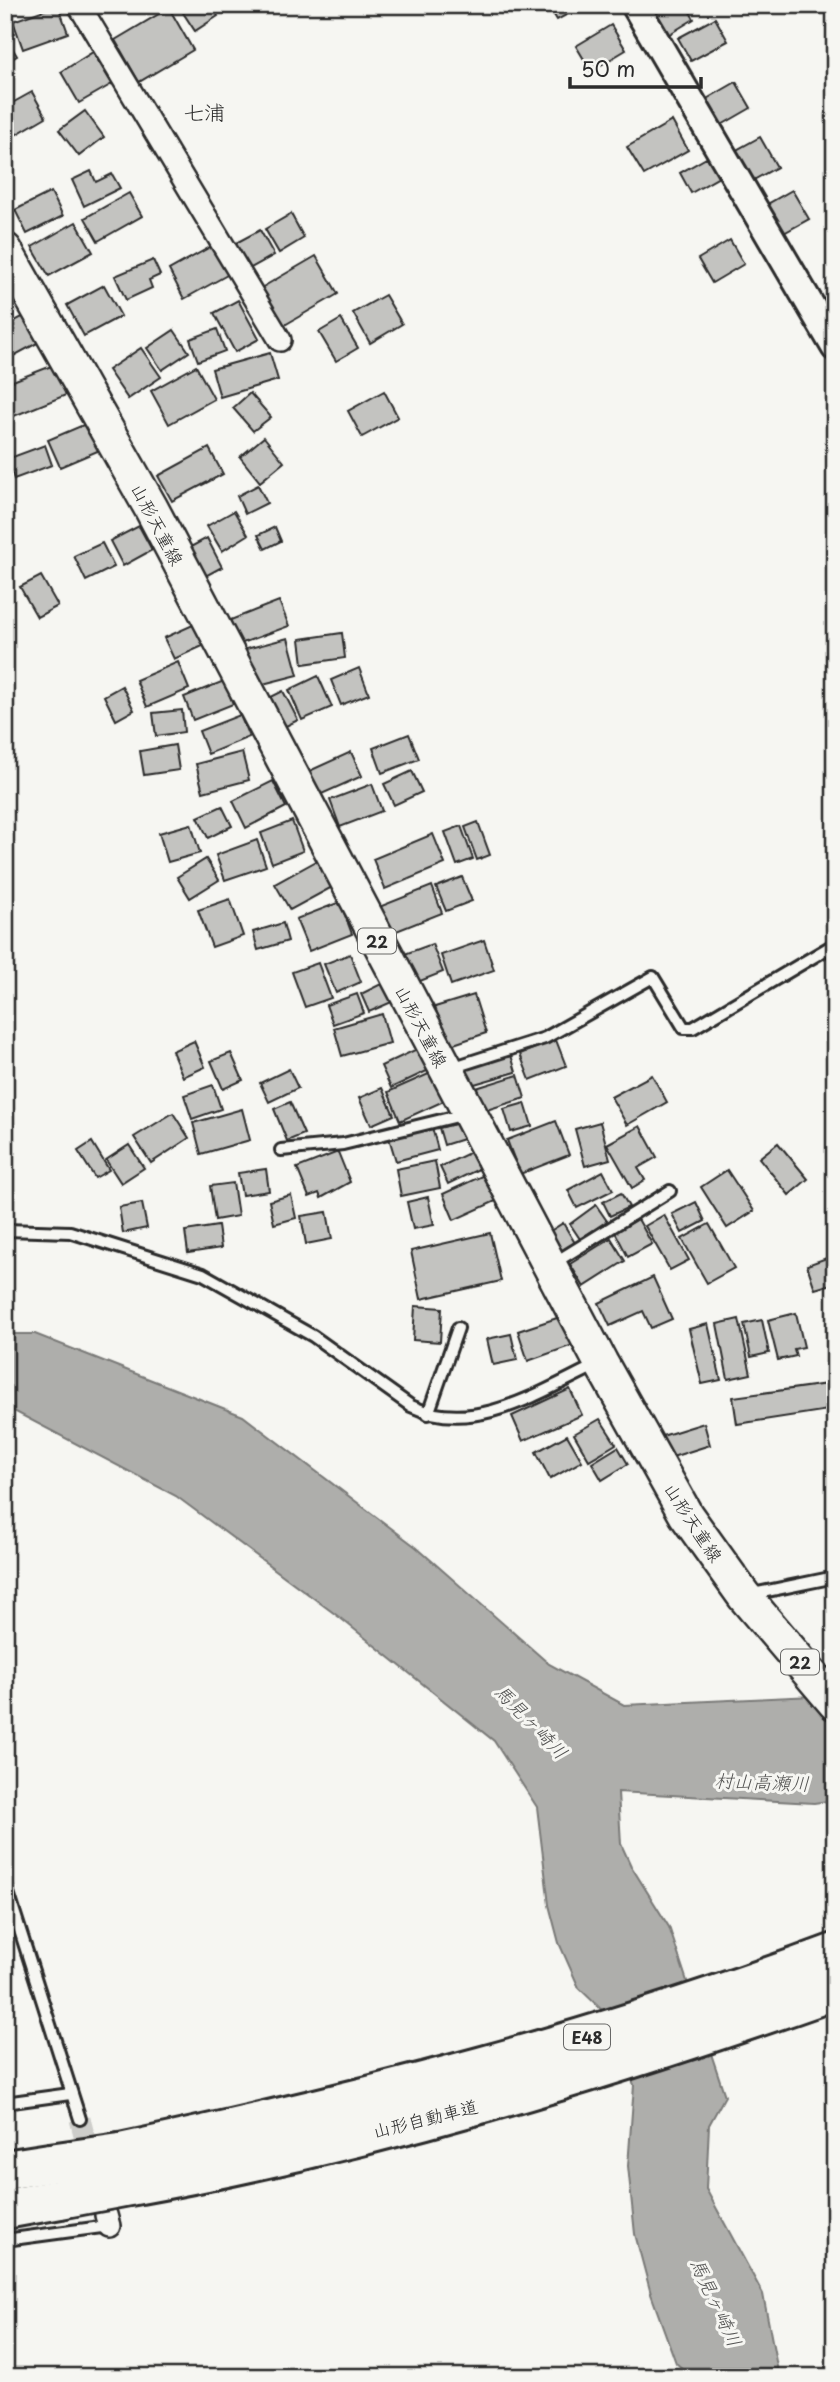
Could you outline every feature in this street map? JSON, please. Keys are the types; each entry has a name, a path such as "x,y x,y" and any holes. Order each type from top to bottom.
{"highway":[{"name":"山形自動車道","path":"5,2170 116,2195 212,2172 497,2064 646,2019 835,1954"},
{"name":"山形自動車道","path":"342,2122 467,2108 681,2045 835,1990"},
{"name":"山形自動車道","path":"5,2209 55,2181"}],"main road":[{"name":"山形天童線","path":"5,250 150,508 445,1070 601,1363 686,1515 754,1609 835,1703"}],"street":[{"path":"79,5 105,43 281,340"},
{"path":"635,5 835,347"}],"lane":[{"path":"445,1070 545,1038 653,977 684,1028 694,1028 835,944"},
{"path":"281,1150 343,1144 468,1113"},
{"path":"551,1265 670,1191"},
{"path":"5,1230 70,1232 203,1275 313,1336 411,1406 428,1414 474,1416 506,1407 601,1363"},
{"path":"428,1414 458,1328"},
{"path":"754,1609 835,1577"},
{"path":"5,1883 69,2094 80,2119"},
{"path":"5,2103 69,2094"},
{"path":"5,2240 116,2195"}],"water":[{"path":"5,1334 35,1334 243,1416 416,1547 549,1664 624,1705 835,1695 835,1800 814,1803 618,1792 621,1844 631,1866 669,1927 725,2096 709,2125 706,2189 763,2294 779,2377 692,2377 676,2363 651,2294 635,2234 628,2166 634,2085 607,2015 579,1988 559,1943 549,1905 537,1807 494,1741 339,1617 176,1496 14,1411 5,1411"}],"building":[{"path":"58,5 68,33 23,49 13,21"},
{"path":"178,5 211,5 218,16 195,31"},
{"path":"548,5 580,5 581,7 557,20"},
{"path":"686,5 694,19 668,35 650,6"},
{"path":"169,8 193,50 139,82 115,40"},
{"path":"715,18 728,41 691,61 678,38"},
{"path":"611,25 626,50 591,71 576,46"},
{"path":"5,36 17,56 5,63"},
{"path":"93,52 112,84 79,103 61,72"},
{"path":"736,82 751,108 718,127 703,101"},
{"path":"32,92 46,117 5,141 5,107"},
{"path":"85,111 104,137 79,156 59,130"},
{"path":"672,121 688,150 644,175 627,147"},
{"path":"760,137 777,167 750,182 733,152"},
{"path":"708,157 719,177 691,193 680,173"},
{"path":"91,171 96,182 112,174 120,188 84,206 72,180"},
{"path":"792,190 809,219 782,234 766,205"},
{"path":"51,192 63,216 27,234 15,210"},
{"path":"129,193 142,216 98,241 85,218"},
{"path":"291,214 304,238 279,253 265,229"},
{"path":"76,222 93,252 49,276 32,247"},
{"path":"260,230 274,255 247,270 234,244"},
{"path":"730,240 744,264 712,283 698,259"},
{"path":"212,246 229,274 184,299 169,270"},
{"path":"316,256 338,294 283,326 261,288"},
{"path":"153,260 160,275 149,280 152,288 126,300 115,276"},
{"path":"104,285 121,316 84,336 67,305"},
{"path":"385,295 402,324 370,343 353,313"},
{"path":"238,300 259,339 235,352 214,313"},
{"path":"26,315 41,341 8,359 5,326"},
{"path":"341,319 358,348 336,361 319,332"},
{"path":"217,329 225,351 198,361 190,339"},
{"path":"174,330 189,352 162,370 147,348"},
{"path":"141,348 161,377 128,399 108,370"},
{"path":"270,353 278,380 220,397 212,369"},
{"path":"54,365 66,395 9,418 5,409 5,384"},
{"path":"196,366 214,399 169,424 151,391"},
{"path":"384,391 398,417 362,437 348,411"},
{"path":"250,393 271,417 253,431 233,408"},
{"path":"88,423 100,450 60,467 48,440"},
{"path":"264,437 284,462 260,482 240,457"},
{"path":"45,445 52,465 14,479 7,459"},
{"path":"209,448 223,474 172,501 158,476"},
{"path":"258,485 267,503 245,514 237,496"},
{"path":"234,511 248,535 222,551 207,526"},
{"path":"139,526 152,550 123,566 110,541"},
{"path":"275,527 281,541 265,549 258,535"},
{"path":"207,538 222,567 200,579 185,550"},
{"path":"102,543 114,567 86,581 74,556"},
{"path":"41,576 58,606 37,617 20,587"},
{"path":"279,601 289,626 237,645 228,621"},
{"path":"195,624 205,645 174,659 164,638"},
{"path":"342,633 345,658 303,664 300,639"},
{"path":"288,638 298,675 255,686 246,649"},
{"path":"178,662 189,689 147,707 136,680"},
{"path":"359,668 369,694 341,705 331,680"},
{"path":"318,676 332,707 302,720 289,690"},
{"path":"224,681 233,704 193,720 184,697"},
{"path":"122,686 134,710 116,720 104,696"},
{"path":"283,691 298,720 278,730 263,701"},
{"path":"182,710 184,732 156,736 153,713"},
{"path":"240,715 249,737 208,754 199,731"},
{"path":"409,734 419,759 382,773 373,748"},
{"path":"175,745 179,770 144,775 140,751"},
{"path":"242,752 249,780 203,792 196,764"},
{"path":"351,752 362,776 315,797 305,773"},
{"path":"412,771 422,792 394,805 384,784"},
{"path":"273,781 286,807 246,828 233,801"},
{"path":"372,784 382,811 340,827 330,800"},
{"path":"222,806 232,826 208,838 198,817"},
{"path":"292,821 303,851 272,863 261,833"},
{"path":"478,822 490,855 477,860 465,827"},
{"path":"191,824 200,853 168,862 159,833"},
{"path":"461,826 473,859 457,865 445,832"},
{"path":"433,834 445,864 385,889 373,859"},
{"path":"257,840 266,866 225,880 216,855"},
{"path":"206,859 219,880 190,898 177,877"},
{"path":"320,859 334,886 290,910 275,884"},
{"path":"462,877 472,901 446,911 436,887"},
{"path":"432,886 442,913 389,934 379,907"},
{"path":"230,899 243,936 212,947 198,910"},
{"path":"340,902 352,934 309,951 296,919"},
{"path":"283,923 288,941 258,950 253,932"},
{"path":"484,940 494,970 451,985 441,955"},
{"path":"432,944 443,972 410,985 399,956"},
{"path":"350,954 361,982 336,993 324,964"},
{"path":"318,963 331,998 305,1007 292,972"},
{"path":"385,982 394,1001 369,1012 361,994"},
{"path":"357,994 364,1013 333,1024 326,1005"},
{"path":"474,995 486,1033 448,1046 435,1007"},
{"path":"382,1014 390,1043 342,1056 334,1028"},
{"path":"556,1040 566,1066 530,1080 520,1054"},
{"path":"194,1041 205,1067 183,1077 172,1051"},
{"path":"419,1048 429,1070 391,1088 381,1066"},
{"path":"231,1053 243,1080 223,1089 211,1061"},
{"path":"511,1055 516,1072 471,1085 466,1069"},
{"path":"289,1069 298,1088 269,1102 260,1083"},
{"path":"433,1072 446,1100 400,1121 388,1092"},
{"path":"518,1075 525,1098 480,1112 473,1089"},
{"path":"652,1075 667,1102 627,1125 611,1097"},
{"path":"213,1085 221,1109 192,1119 184,1095"},
{"path":"382,1088 394,1115 371,1125 359,1098"},
{"path":"290,1102 304,1134 287,1141 274,1109"},
{"path":"525,1103 532,1126 511,1132 504,1109"},
{"path":"242,1109 250,1140 201,1154 193,1123"},
{"path":"173,1113 189,1138 151,1163 134,1137"},
{"path":"556,1121 569,1155 520,1174 507,1140"},
{"path":"600,1122 610,1159 585,1166 575,1129"},
{"path":"459,1123 463,1139 444,1145 439,1128"},
{"path":"640,1126 657,1157 638,1168 645,1180 632,1188 607,1144"},
{"path":"432,1127 438,1150 396,1161 389,1138"},
{"path":"92,1142 109,1170 95,1178 78,1151"},
{"path":"778,1143 808,1179 789,1195 759,1158"},
{"path":"129,1145 144,1168 121,1183 106,1160"},
{"path":"475,1150 483,1167 448,1184 440,1167"},
{"path":"338,1152 350,1182 321,1198 319,1193 309,1197 297,1168"},
{"path":"435,1161 440,1188 401,1196 396,1169"},
{"path":"266,1169 269,1191 242,1195 238,1173"},
{"path":"727,1170 754,1211 727,1228 701,1187"},
{"path":"603,1171 613,1190 577,1208 568,1190"},
{"path":"486,1174 498,1200 454,1220 443,1194"},
{"path":"233,1183 238,1216 215,1220 210,1186"},
{"path":"621,1193 629,1207 610,1216 603,1202"},
{"path":"291,1195 296,1218 274,1224 269,1201"},
{"path":"428,1197 434,1225 413,1229 407,1202"},
{"path":"696,1202 705,1221 682,1233 672,1214"},
{"path":"142,1203 147,1228 123,1233 119,1207"},
{"path":"596,1205 607,1221 580,1239 570,1224"},
{"path":"327,1212 332,1239 306,1244 301,1216"},
{"path":"664,1215 689,1260 670,1270 645,1226"},
{"path":"638,1219 652,1244 628,1257 615,1232"},
{"path":"563,1223 575,1243 556,1255 544,1235"},
{"path":"709,1224 734,1268 707,1283 682,1239"},
{"path":"218,1226 221,1248 188,1253 185,1231"},
{"path":"490,1233 501,1281 421,1299 411,1251"},
{"path":"611,1238 625,1261 584,1287 570,1264"},
{"path":"835,1255 835,1283 815,1289 807,1265"},
{"path":"653,1277 672,1319 651,1328 643,1311 610,1326 599,1303"},
{"path":"415,1306 442,1308 440,1342 413,1340"},
{"path":"796,1313 804,1347 794,1349 796,1356 778,1360 768,1320"},
{"path":"563,1316 573,1345 528,1361 518,1331"},
{"path":"739,1319 751,1374 728,1379 717,1324"},
{"path":"762,1320 769,1353 751,1357 744,1324"},
{"path":"708,1324 721,1380 702,1384 689,1329"},
{"path":"511,1334 517,1360 493,1365 487,1339"},
{"path":"835,1383 835,1409 737,1424 733,1397"},
{"path":"570,1389 582,1415 523,1441 512,1416"},
{"path":"600,1419 616,1444 589,1460 574,1434"},
{"path":"704,1423 710,1445 666,1459 659,1437"},
{"path":"567,1435 582,1461 550,1479 536,1452"},
{"path":"618,1447 628,1464 602,1480 592,1463"}],"tunnel":[{"path":"80,2119 92,2166"}],"district":[{"name":"七浦","path":"204,111"}],"water label":[{"name":"馬見ヶ崎川","path":"532,1721"},
{"name":"村山高瀬川","path":"762,1781"},
{"name":"馬見ヶ崎川","path":"717,2302"}]}
